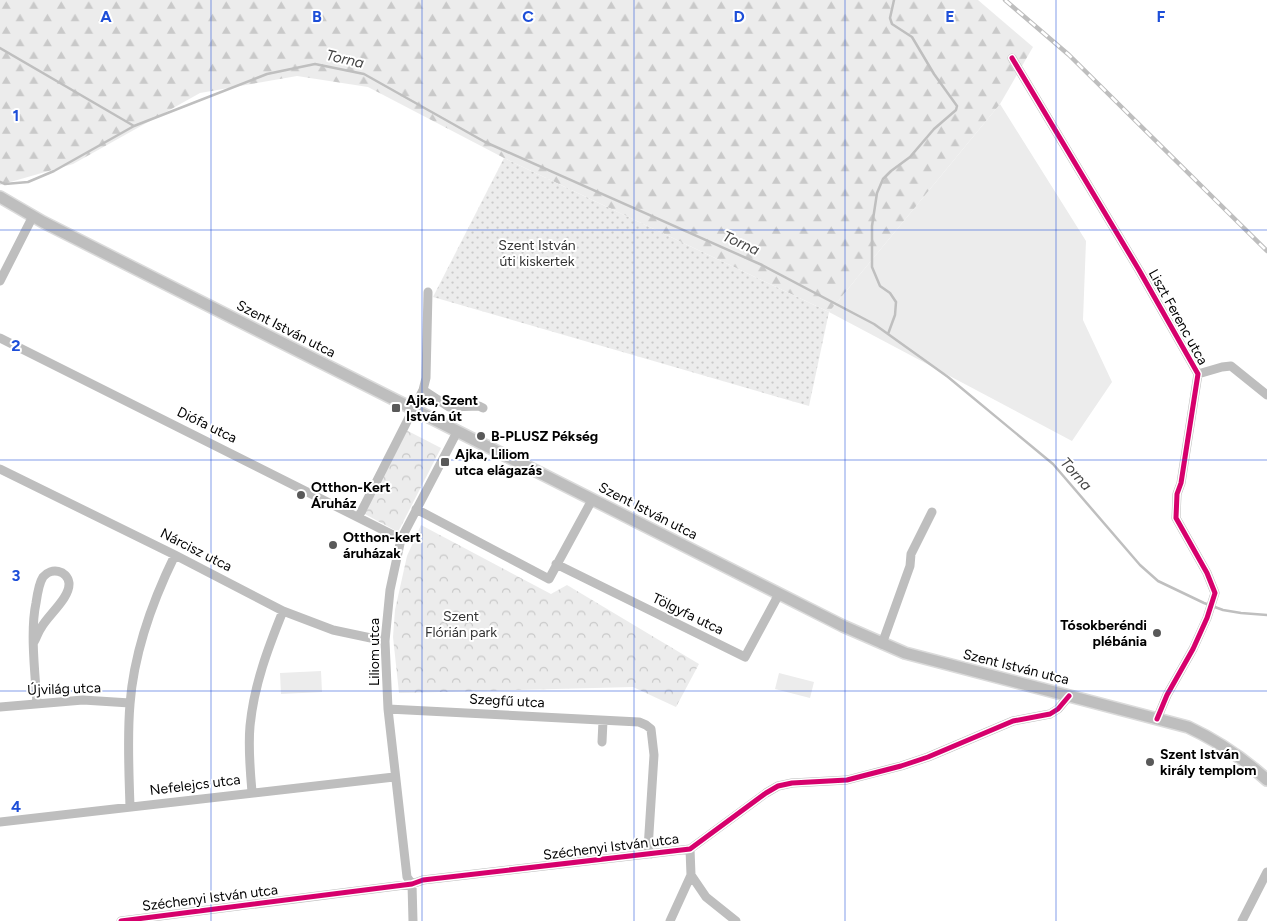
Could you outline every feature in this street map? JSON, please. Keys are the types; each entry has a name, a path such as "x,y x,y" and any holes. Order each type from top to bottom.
{"main road":[{"name":"Szent István utca","path":"0,197 33,216 457,432 882,644 914,655 1188,727 1242,758 1267,780"}],"street":[{"name":"Liszt Ferenc utca","path":"1012,58 1139,270 1198,374 1177,494 1176,518 1207,573 1214,594 1207,618 1193,649 1167,695 1158,719"},
{"path":"0,281 33,216"},
{"path":"359,516 423,390 426,378 428,292"},
{"name":"Diófa utca","path":"0,338 359,516 401,539"},
{"path":"1198,374 1231,366 1267,394"},
{"path":"423,390 449,407 479,406 483,408"},
{"name":"Liliom utca","path":"413,921 412,884 407,877 394,777 385,641 390,590 401,539 457,432"},
{"name":"Nárcisz utca","path":"0,468 176,555 283,611 332,630 385,641"},
{"path":"416,509 549,579 592,500"},
{"path":"882,644 910,566 910,554 932,512"},
{"path":"130,807 128,757 130,703 136,664 146,623 158,589 176,555"},
{"name":"Tölgyfa utca","path":"556,564 745,657 779,594"},
{"path":"34,642 41,628 66,596 69,586 68,578 57,570 50,572 43,578 34,611 34,642 37,703"},
{"path":"252,792 249,756 254,697 261,668 283,611"},
{"name":"Széchenyi István utca","path":"121,921 412,884 424,880 690,849 778,786 792,783 847,780 902,766 1013,721 1050,714 1058,709 1069,696"},
{"name":"Újvilág utca","path":"0,707 83,700 130,703"},
{"name":"Szegfű utca","path":"388,708 639,722 646,725 651,729 654,755 648,849 651,854"},
{"path":"602,742 603,721"},
{"name":"Nefelejcs utca","path":"0,822 394,777"},
{"path":"670,921 691,876 690,849"},
{"path":"691,876 706,897 736,921"},
{"path":"1242,921 1266,879"}],"green space":[{"path":"0,0 978,0 1033,47 1000,104 829,312 504,158 368,87 297,76 200,93 73,164 0,185"},
{"path":"1000,104 1086,241 1083,320 1112,382 1072,441 829,312"},
{"name":"Szent István úti kiskertek","path":"504,158 829,312 809,406 433,297"},
{"path":"406,430 441,448 398,532 363,513"},
{"name":"Szent Flórián park","path":"421,525 551,594 567,585 699,664 676,707 633,687 399,693 393,637 395,610 407,556"},
{"path":"321,671 322,692 281,694 280,673"},
{"path":"779,673 814,682 810,698 775,689"}],"waterway":[{"path":"888,334 895,315 896,302 890,293 880,286 872,267 872,226 877,193 883,179 910,157 934,129 956,110 957,106 934,74 912,37 892,24 890,18 894,0"},
{"name":"Torna","path":"0,48 134,126"},
{"name":"Torna","path":"0,182 5,184 28,182 54,171 134,126 267,74 315,64 364,74 485,142 762,265 874,324 948,377 1053,464 1140,565 1158,581 1223,610 1267,615"}],"railway":[{"path":"1005,0 1069,55 1267,251"}],"cycle path":[{"path":"1012,58 1139,270 1198,374 1181,483 1177,494 1176,518 1207,573 1215,593 1207,618 1193,649 1167,695 1157,719"},
{"path":"121,921 412,884 423,880 690,849 778,786 792,783 847,780 901,766 928,757 1013,721 1050,714 1058,709 1069,696"}],"place":[{"name":"Ajka, Szent István út","path":"396,408"},
{"name":"B-PLUSZ Pékség","path":"481,436"},
{"name":"Ajka, Liliom utca elágazás","path":"445,462"},
{"name":"Otthon-Kert Áruház","path":"301,495"},
{"name":"Otthon-kert áruházak","path":"333,545"},
{"name":"Tósokberéndi plébánia","path":"1157,633"},
{"name":"Szent István király templom","path":"1150,762"}]}
